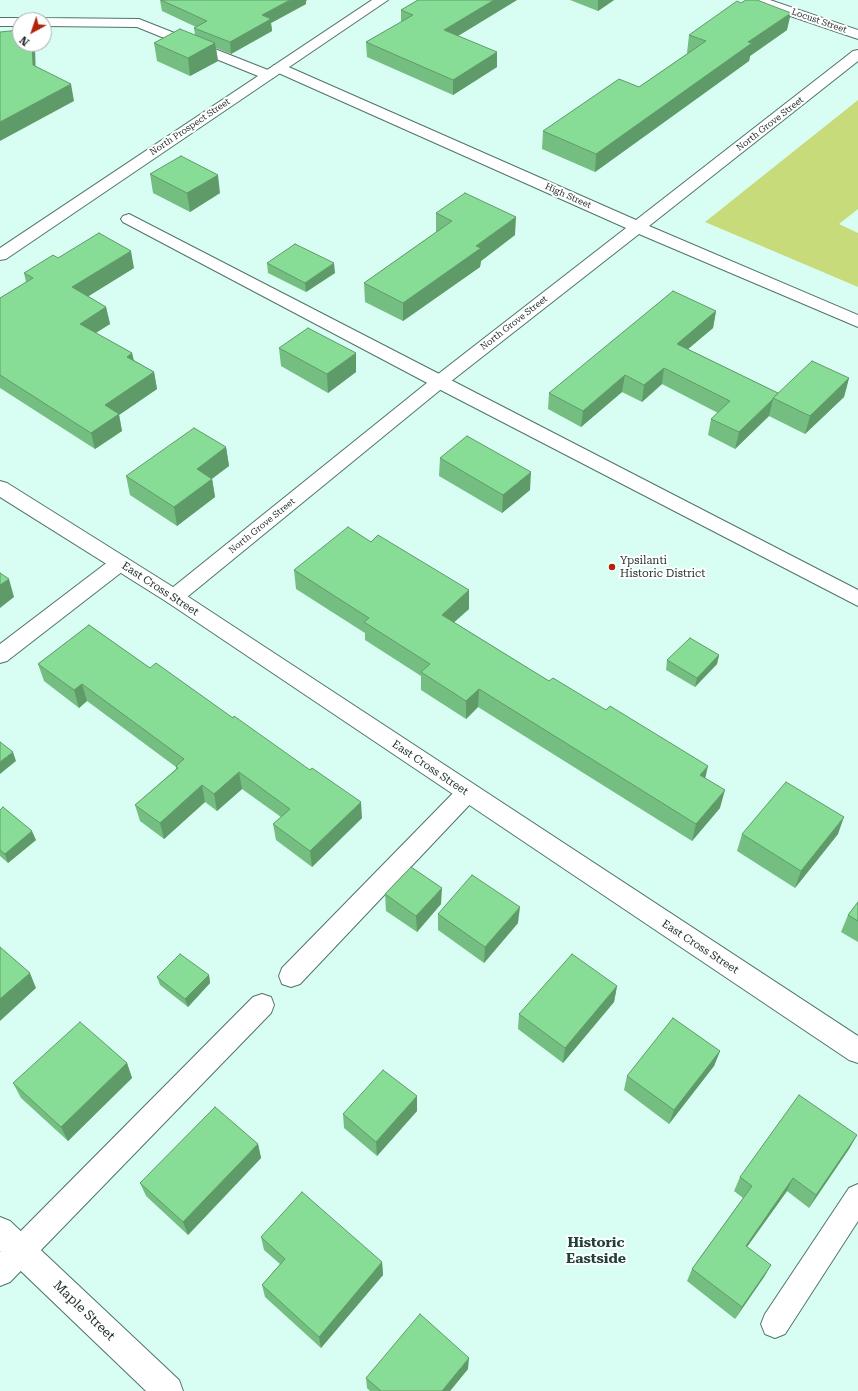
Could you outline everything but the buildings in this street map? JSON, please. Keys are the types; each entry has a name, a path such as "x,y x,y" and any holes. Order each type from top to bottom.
{"street":[{"name":"North Prospect Street","path":"0,255 380,0"},
{"name":"Locust Street","path":"757,0 858,35"},
{"name":"North Grove Street","path":"174,597 439,382 858,54"},
{"name":"High Street","path":"273,72 858,322"},
{"name":"East Cross Street","path":"0,488 174,597 858,1051"},
{"name":"Maple Street","path":"0,1231 168,1391"}],"lane":[{"path":"0,22 12,22"},
{"path":"52,22 139,23 273,72"},
{"path":"129,219 439,382 858,599"},
{"path":"0,655 120,563"},
{"path":"290,976 468,792"},
{"path":"0,1272 262,1005"},
{"path":"775,1324 858,1197"}],"green space":[{"path":"858,100 858,209 839,224 858,233 858,287 705,222"}],"place":[{"name":"Ypsilanti Historic District","path":"612,567"}],"district":[{"name":"Historic Eastside","path":"596,1252"}]}
